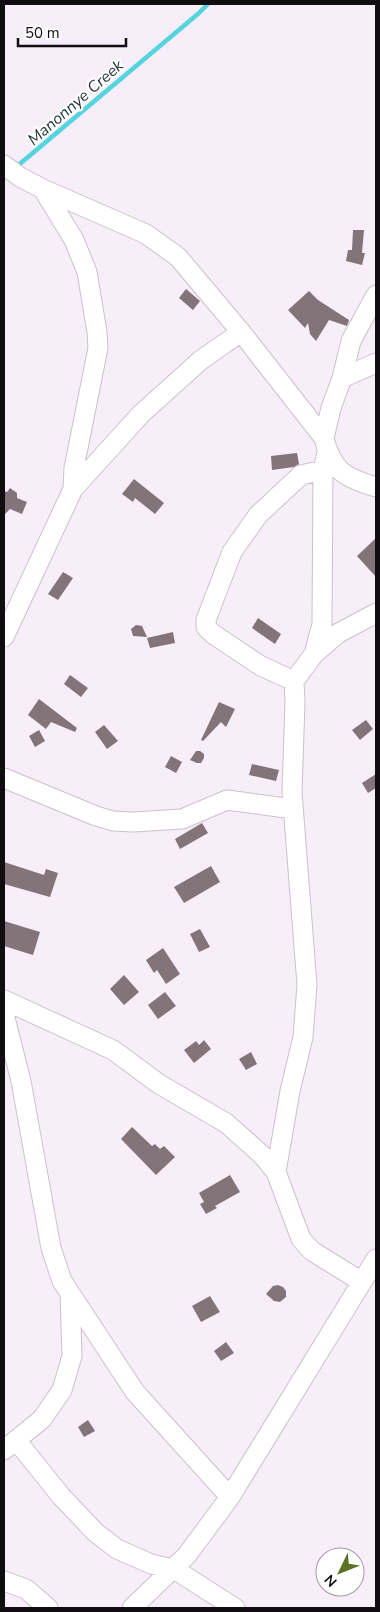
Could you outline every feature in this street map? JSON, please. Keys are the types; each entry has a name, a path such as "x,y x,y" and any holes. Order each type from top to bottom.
{"street":[{"path":"4,165 20,177 43,189 146,234 178,257 242,332 325,454 338,470 360,482 376,487"},
{"path":"43,189 74,240 87,272 97,332 98,348 74,468 73,489"},
{"path":"314,654 322,624 325,454 331,408 342,378 351,341 376,295"},
{"path":"4,637 73,489 141,414 201,360 242,332"},
{"path":"342,378 376,363"},
{"path":"294,681 261,666 213,634 206,627 206,620 232,552 258,515 325,454"},
{"path":"276,1172 290,1091 303,1037 307,985 293,809 294,681 314,654 338,634 376,613"},
{"path":"4,778 113,821 133,822 182,819 227,800 293,809"},
{"path":"4,1000 113,1050 159,1084 226,1123 262,1155 276,1172 301,1239 312,1251 362,1282"},
{"path":"4,1014 21,1080 51,1248 62,1281 135,1392 230,1497"},
{"path":"132,1608 187,1555 230,1497 376,1259"},
{"path":"70,1294 72,1356 62,1390 42,1419 10,1445 95,1532 117,1549 151,1564 174,1569 235,1608"},
{"path":"4,1581 26,1590 48,1608"}],"building":[{"path":"353,230 364,230 362,253 365,253 362,265 346,261 348,250 352,250"},
{"path":"186,289 200,301 193,310 179,298"},
{"path":"309,291 318,300 349,320 347,326 329,320 316,341 310,334 308,323 305,328 288,310"},
{"path":"297,453 299,464 294,467 272,470 271,456"},
{"path":"134,479 164,503 155,514 135,498 133,502 122,494"},
{"path":"10,488 17,493 17,498 27,502 22,514 10,509 4,515 4,491 7,492"},
{"path":"376,538 376,577 357,556"},
{"path":"63,572 73,578 58,600 48,594"},
{"path":"258,618 281,634 275,644 252,628"},
{"path":"136,625 142,626 147,637 133,636 131,629"},
{"path":"173,632 175,643 150,648 147,638"},
{"path":"70,675 88,688 81,697 64,684"},
{"path":"39,699 77,728 75,732 51,722 46,729 28,715"},
{"path":"219,702 235,709 226,727 221,722 203,741 201,740"},
{"path":"366,720 373,729 360,740 352,730"},
{"path":"104,725 118,741 107,749 95,732"},
{"path":"39,730 45,741 35,747 29,736"},
{"path":"196,751 204,754 201,763 190,760"},
{"path":"171,756 182,762 176,773 165,767"},
{"path":"252,764 279,770 276,781 249,775"},
{"path":"376,774 376,788 368,793 362,783"},
{"path":"202,823 208,833 180,849 175,839"},
{"path":"4,862 44,875 46,869 58,873 50,897 4,884"},
{"path":"211,866 220,882 184,903 174,887"},
{"path":"4,921 40,932 33,955 4,946"},
{"path":"200,929 210,947 199,952 190,934"},
{"path":"163,948 180,974 166,984 157,970 154,973 146,960"},
{"path":"124,975 139,992 124,1005 110,989"},
{"path":"165,992 176,1006 158,1019 148,1005"},
{"path":"204,1040 211,1049 194,1063 184,1050 196,1041 199,1045"},
{"path":"251,1052 257,1064 246,1070 239,1059"},
{"path":"132,1127 152,1146 155,1144 160,1149 164,1146 175,1157 156,1175 121,1139"},
{"path":"230,1175 240,1192 215,1206 217,1208 206,1214 200,1204 204,1202 199,1193"},
{"path":"278,1285 286,1291 286,1297 280,1302 274,1301 266,1294 273,1286"},
{"path":"210,1296 220,1312 201,1322 192,1306"},
{"path":"226,1342 234,1353 221,1361 214,1351"},
{"path":"88,1420 95,1431 84,1437 78,1427"}],"waterway":[{"name":"Manonnye Creek","path":"15,168 208,4"}]}
